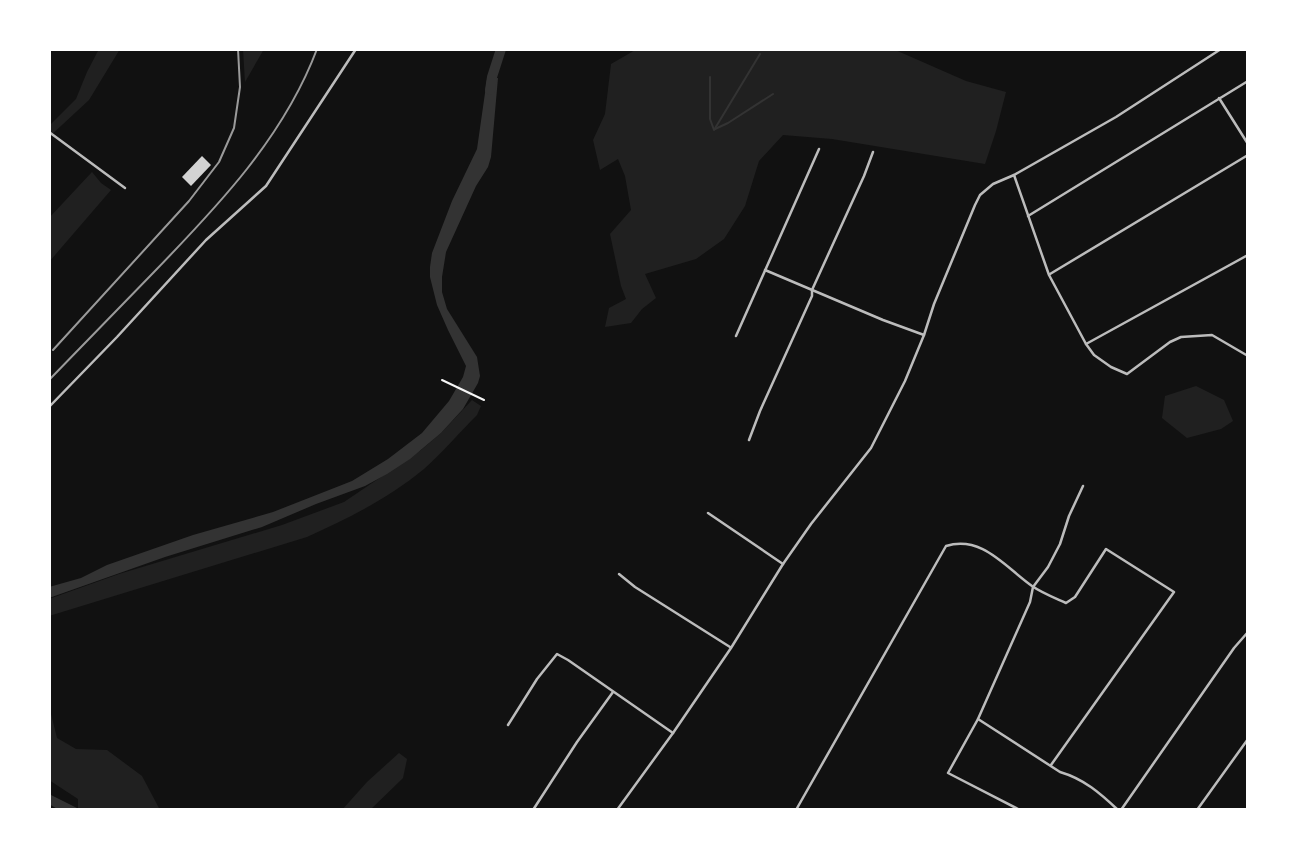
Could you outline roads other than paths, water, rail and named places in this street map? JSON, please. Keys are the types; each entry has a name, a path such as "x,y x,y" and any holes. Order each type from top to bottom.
{"street":[{"path":"49,407 206,240 266,186 356,49"},
{"path":"617,810 731,648 811,524 872,448 905,381 980,195 993,184 1014,175 1116,117 1221,49"},
{"path":"1028,216 1248,81"},
{"path":"1219,99 1248,144"},
{"path":"49,132 125,188"},
{"path":"736,336 819,149"},
{"path":"749,440 873,152"},
{"path":"1049,275 1248,155"},
{"path":"1014,175 1049,275 1094,355 1127,374 1170,342 1181,337 1212,335 1248,356"},
{"path":"1086,344 1248,255"},
{"path":"765,270 924,335"},
{"path":"1020,810 948,773 978,719 1030,602 1033,587 1060,544 1083,486"},
{"path":"708,513 783,564"},
{"path":"796,810 946,546 957,543 967,544 994,555 1033,587 1066,603 1075,597 1106,550 1174,592 1051,765"},
{"path":"619,574 731,648"},
{"path":"978,719 1060,772 1074,776 1098,790 1120,810 1248,632"},
{"path":"508,725 537,679 557,654 673,733"},
{"path":"533,810 613,692"},
{"path":"1197,810 1248,738"}],"waterway":[{"path":"490,90 501,49"},
{"path":"710,77 710,119 714,130 760,54"},
{"path":"715,129 773,94"}],"railway":[{"path":"53,350 189,201 219,162 234,128 240,87 238,49"},
{"path":"49,380 178,247 247,169 287,112 317,49"}]}
